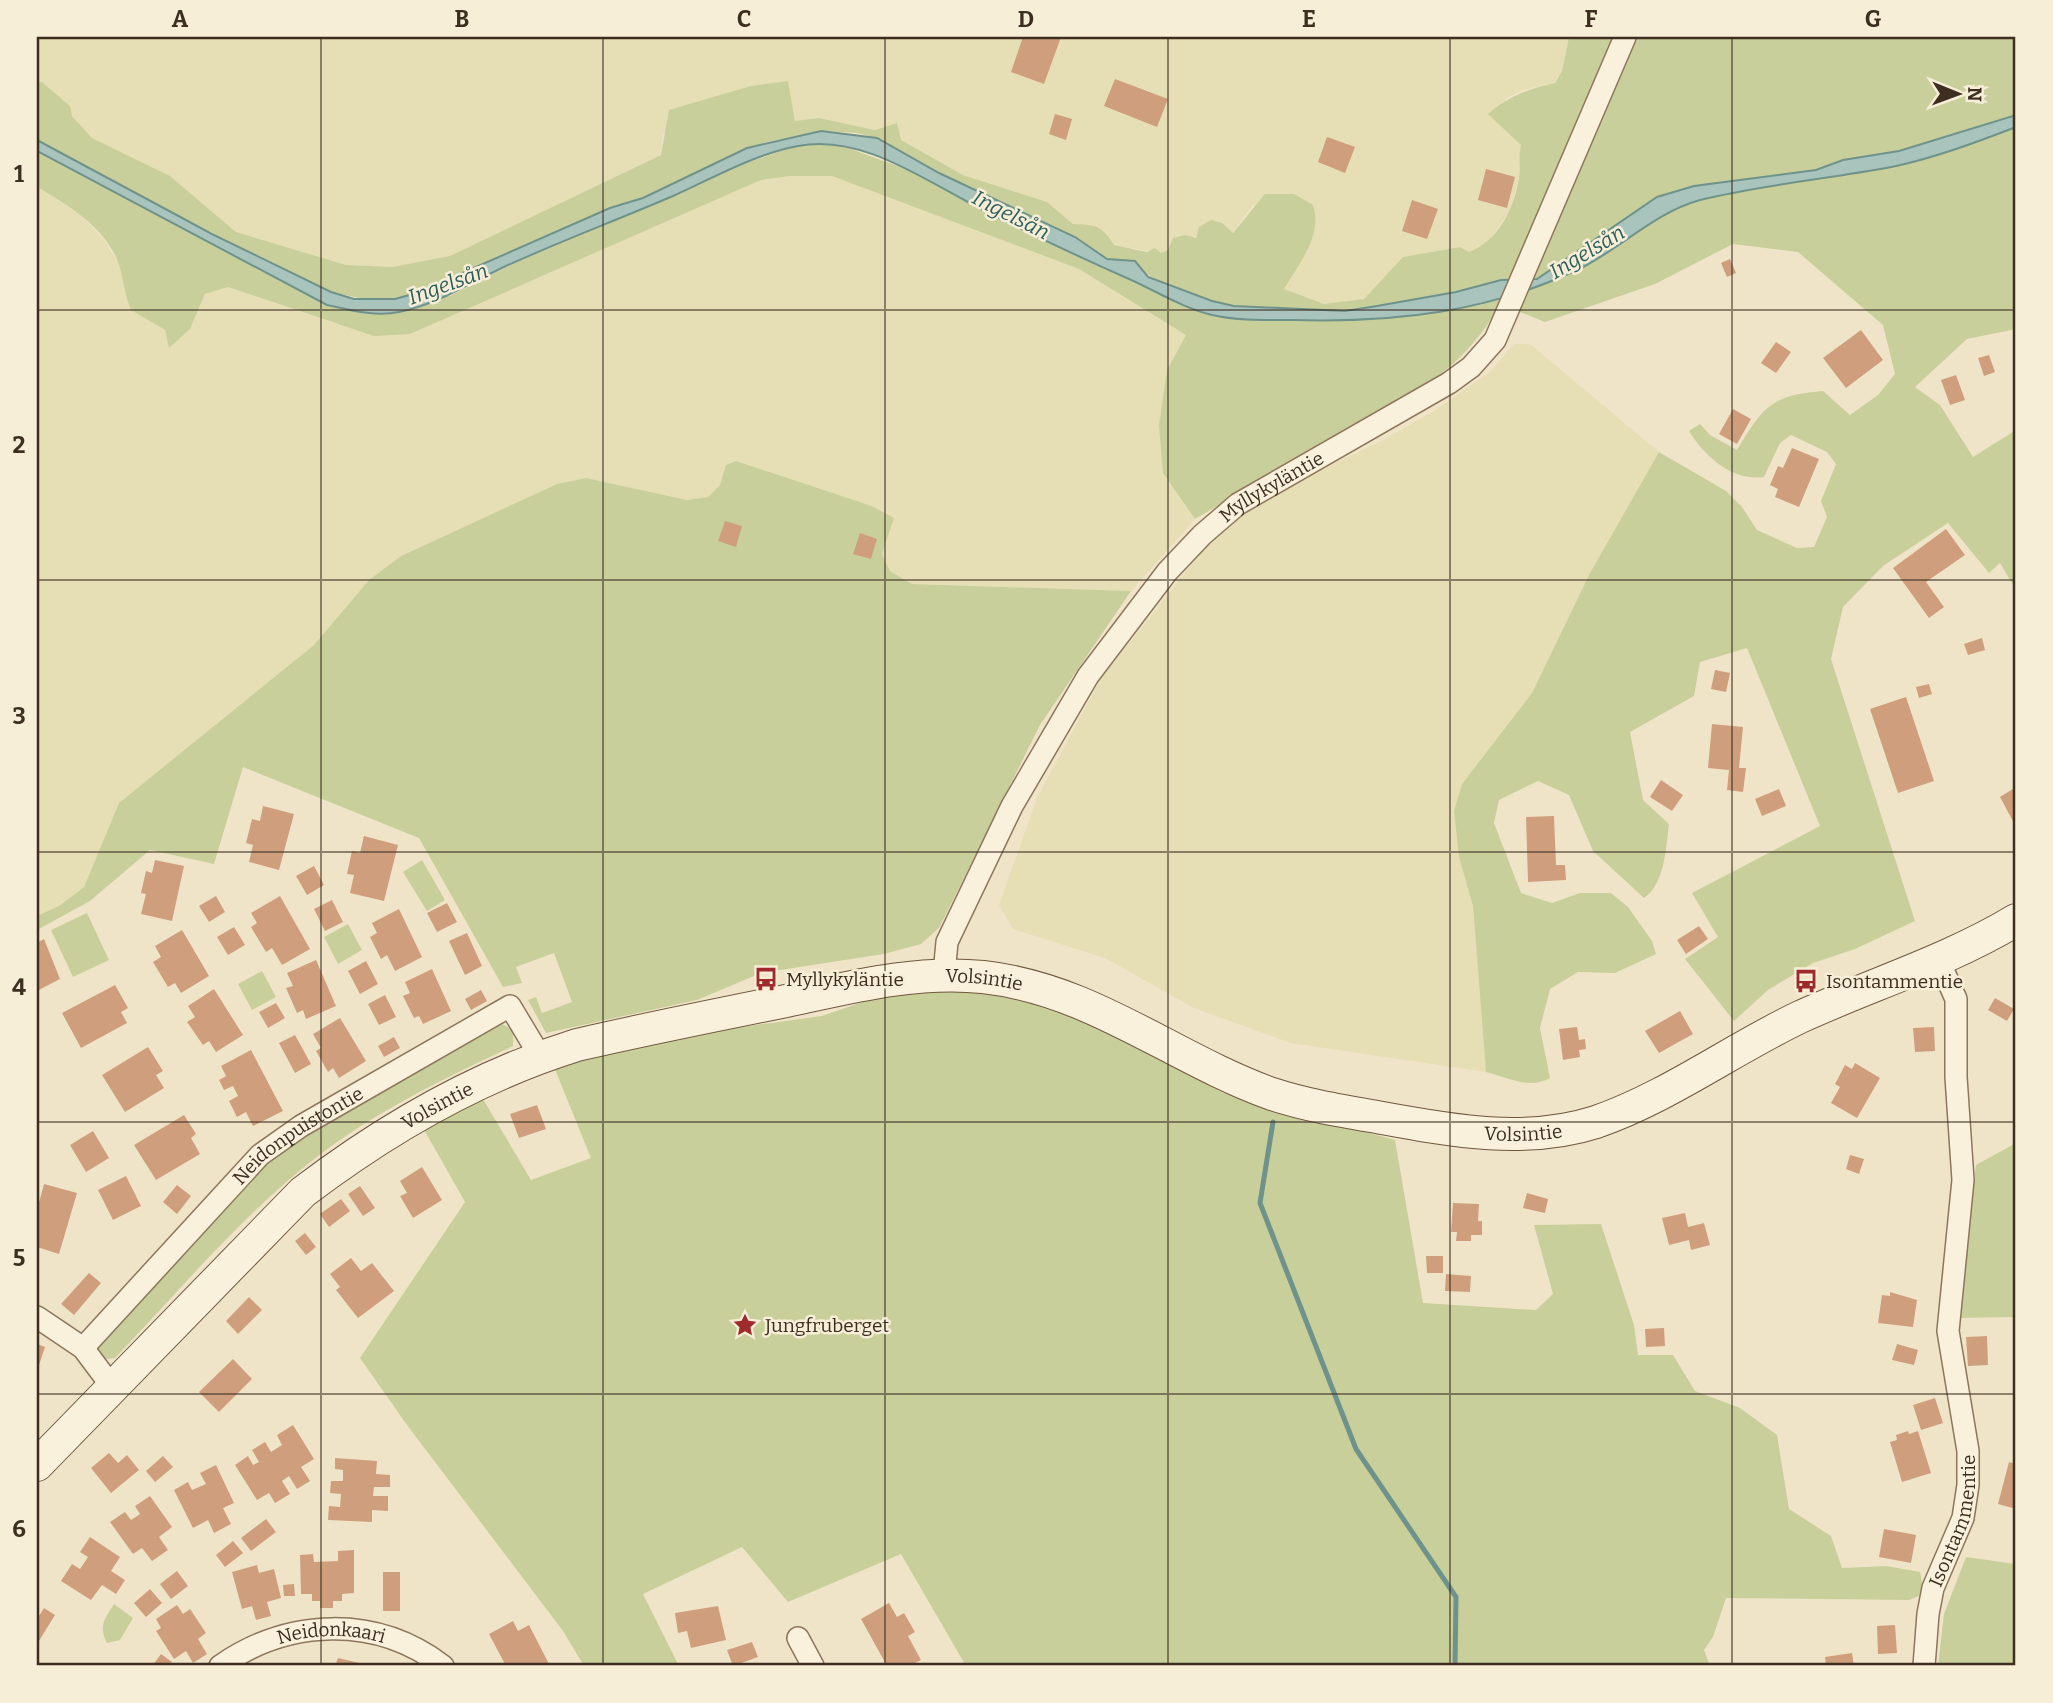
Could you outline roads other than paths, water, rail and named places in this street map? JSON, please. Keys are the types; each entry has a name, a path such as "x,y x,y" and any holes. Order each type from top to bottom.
{"street":[{"name":"Myllykyläntie","path":"944,974 947,942 1012,806 1087,676 1167,572 1202,535 1238,504 1417,403 1471,367 1495,340 1625,37"},
{"name":"Volsintie","path":"37,1465 303,1192 353,1154 401,1123 540,1056 627,1034 886,980 944,974 1011,981 1086,1003 1231,1078 1278,1096 1414,1124 1514,1135 1553,1132 1593,1123 1621,1112 1782,1026 1938,959 2016,920"},
{"name":"Isontammentie","path":"1924,1666 1933,1588 1963,1518 1968,1485 1968,1451 1948,1331 1963,1180 1956,1077 1956,999 1938,959"},
{"name":"Neidonpuistontie","path":"83,1348 260,1155 301,1126 510,1006 540,1056"},
{"path":"37,1317 83,1348 113,1388"},
{"name":"Neidonkaari","path":"220,1666 274,1637 322,1628 370,1630 418,1648 443,1666"},
{"path":"798,1638 813,1666"}],"water":[{"name":"Ingelsån","path":"2016,115 2016,127 1927,158 1872,171 1700,200 1654,221 1583,267 1513,295 1442,312 1331,320 1242,319 1201,312 1027,232 886,159 842,146 820,144 798,146 750,161 506,266 427,304 399,312 363,312 327,305 37,151 37,140 212,234 331,292 354,299 395,299 417,293 610,208 643,198 747,148 821,131 877,138 939,173 1075,237 1107,259 1135,261 1148,277 1212,301 1234,306 1345,311 1456,292 1501,280 1537,279 1657,197 1694,186 1816,170 1843,160 1899,151"}],"waterway":[{"path":"1273,1122 1260,1203 1356,1449 1456,1597 1455,1666"}],"place":[{"name":"Myllykyläntie","path":"766,979"},
{"name":"Isontammentie","path":"1806,981"},
{"name":"Jungfruberget","path":"745,1325"}]}
